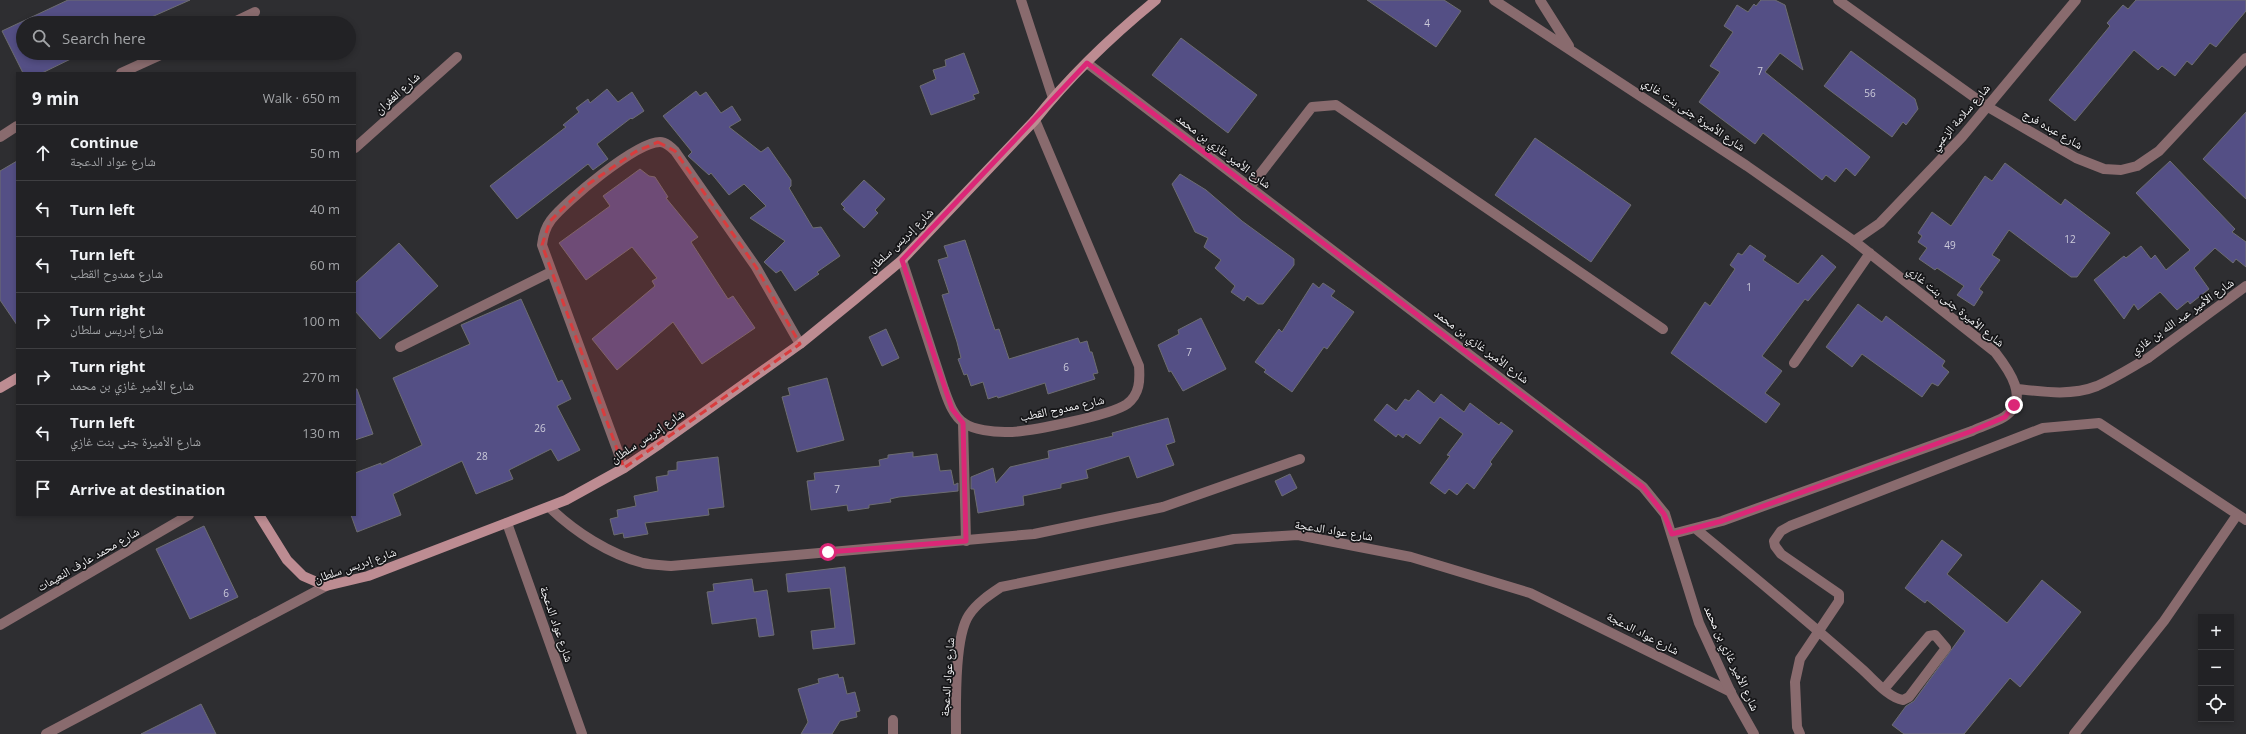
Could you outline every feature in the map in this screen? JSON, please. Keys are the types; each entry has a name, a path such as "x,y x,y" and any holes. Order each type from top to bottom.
{"street":[{"path":"1021,0 1053,98"},
{"name":"شارع إدريس سلطان","path":"46,734 326,586 368,576 550,508 624,468 800,344 902,260 1087,63 1156,0"},
{"name":"شارع الأميرة جنى بنت غازي","path":"1494,0 1570,48 1747,166 1854,241 1995,352 2008,369 2018,389"},
{"name":"شارع الأميرة جنى بنت غازي","path":"1540,0 1570,48"},
{"name":"شارع عبده فرج","path":"1838,0 1988,107 2076,158 2104,169 2121,170 2137,166 2159,150 2246,58"},
{"name":"شارع سلامة الزعبي","path":"1854,241 1880,223 1962,137 2076,0"},
{"path":"247,16 255,12"},
{"name":"شارع الغفران","path":"356,147 457,57"},
{"path":"123,72 150,60"},
{"name":"شارع الأمير غازي بن محمد","path":"1087,63 1643,487 1664,514 1672,534 1699,623 1731,692 1754,734"},
{"path":"1250,187 1312,107 1336,105 1663,329"},
{"name":"شارع ممدوح القطب","path":"963,423 978,429 1006,432 1067,422 1107,413 1127,404 1136,394 1140,381 1139,366 1035,120"},
{"path":"0,137 16,127"},
{"path":"624,468 542,246 544,233 550,221 587,185 634,152 653,143 663,142 675,151 756,267 800,344"},
{"path":"1794,363 1870,253"},
{"path":"902,260 952,409 963,423 966,541"},
{"path":"400,347 551,272"},
{"name":"شارع الأمير عبد الله بن غازي","path":"2018,389 2051,393 2075,392 2096,386 2148,358 2202,320 2246,286"},
{"path":"0,388 16,379"},
{"path":"1672,534 1696,529 1859,472 1998,420 2005,417 2014,405 2018,389"},
{"path":"1800,734 1796,727 1795,682 1800,659 1820,631 1839,600 1839,594 1781,554 1775,546 1774,541 1781,531 1790,526 2043,428 2099,423 2242,518 2164,621 2074,734"},
{"path":"550,508 567,523 609,550 643,563 671,566 1034,534 1163,507 1300,459"},
{"name":"شارع محمد عارف النعيمات","path":"0,625 187,516"},
{"path":"260,516 287,560 303,576 326,586"},
{"name":"شارع عواد الدعجة","path":"507,523 582,734"},
{"path":"1696,529 1820,631 1897,700 1903,700 1909,697 1946,648 1935,635 1928,636 1884,688"},
{"name":"شارع عواد الدعجة","path":"956,734 956,692 961,640 968,616 985,597 1001,587 1234,539 1298,535 1411,557 1530,592 1731,692"},
{"path":"892,720 893,734"}],"highlighted area":[{"path":"658,142 675,151 756,267 800,344 624,468 542,245 550,221 587,185 635,152"}],"building":[{"path":"68,0 190,0 154,16 34,16"},
{"path":"1367,0 1444,0 1461,11 1436,47"},
{"path":"1761,0 1775,0 1785,5 1803,70 1780,53 1765,72 1870,157 1855,176 1846,168 1835,182 1826,175 1822,180 1763,133 1755,144 1699,102 1720,72 1710,66 1733,32 1724,26 1737,5 1748,12 1754,4 1756,6"},
{"path":"2136,0 2246,0 2246,11 2216,47 2210,43 2192,65 2187,61 2175,76 2162,66 2158,70 2134,50 2075,121 2049,100 2110,26 2107,23 2123,5 2128,9"},
{"path":"16,24 16,59 2,31"},
{"path":"1181,38 1257,95 1228,133 1152,75"},
{"path":"1851,51 1915,99 1918,109 1906,125 1903,122 1892,137 1824,86"},
{"path":"964,53 979,93 973,95 975,99 931,115 920,86 936,79 933,70 946,66 945,60"},
{"path":"16,60 69,60 44,72 22,72"},
{"path":"607,89 618,102 632,92 644,111 632,119 631,118 597,144 608,159 593,170 588,164 517,219 490,186 566,127 563,125 579,112 576,108 588,99 590,103"},
{"path":"696,91 700,96 706,92 721,113 732,106 741,120 729,127 761,152 768,147 791,180 791,186 789,188 813,228 821,227 840,256 817,272 819,274 795,291 781,270 776,273 764,262 785,241 750,218 766,206 744,184 729,195 711,173 709,175 688,156 692,152 663,116"},
{"path":"2246,112 2246,199 2203,159"},
{"path":"1535,138 1631,205 1591,262 1495,195"},
{"path":"2170,161 2235,229 2232,232 2246,242 2246,267 2236,259 2233,263 2215,248 2194,268 2209,289 2190,304 2188,301 2177,310 2160,292 2138,310 2134,304 2124,319 2094,280 2124,256 2126,258 2141,246 2151,259 2155,255 2166,270 2190,250 2136,193"},
{"path":"16,162 16,324 0,300 0,171"},
{"path":"2005,163 2061,205 2065,199 2110,233 2077,277 2071,277 2009,230 1992,255 2000,260 1979,289 1983,292 1974,306 1957,295 1964,286 1937,268 1935,270 1919,259 1927,248 1918,242 1922,236 1918,233 1932,212 1951,226 1985,176 1992,181"},
{"path":"640,169 649,176 655,177 668,197 666,198 698,237 691,242 728,299 733,296 755,328 702,364 673,322 617,370 592,339 655,286 652,281 657,278 632,247 586,280 559,243 610,206 603,196"},
{"path":"1180,174 1206,190 1242,221 1294,259 1294,265 1263,304 1258,304 1247,296 1244,301 1231,292 1235,286 1215,268 1221,260 1204,247 1208,238 1195,232 1172,184"},
{"path":"864,180 885,199 875,210 878,213 864,228 843,209 845,208 841,204"},
{"path":"965,240 995,330 999,329 1009,359 1078,338 1080,343 1087,341 1090,352 1092,352 1098,373 1093,374 1095,379 1048,394 1045,383 998,398 997,396 988,399 983,382 971,386 967,374 964,375 958,359 961,358 957,342 942,295 949,293 938,260 948,257 944,246"},
{"path":"399,243 438,286 380,339 356,312 356,282"},
{"path":"1750,245 1766,256 1763,260 1798,284 1822,255 1836,267 1808,301 1805,299 1762,356 1782,371 1765,393 1780,404 1766,423 1671,353 1705,302 1710,306 1735,269 1730,265 1738,253 1742,255"},
{"path":"1313,283 1319,288 1323,283 1335,291 1331,296 1354,312 1327,349 1324,347 1292,392 1264,372 1266,370 1255,362 1279,329 1282,332"},
{"path":"521,299 558,382 562,380 571,399 557,406 580,450 558,461 551,449 509,470 513,479 476,494 462,461 393,494 401,515 357,532 351,516 356,516 356,473 381,463 381,465 422,445 393,378 470,344 461,325"},
{"path":"1858,304 1882,322 1886,316 1945,361 1942,366 1949,372 1938,386 1932,383 1922,397 1862,354 1852,367 1826,347"},
{"path":"1201,318 1226,369 1183,391 1171,371 1169,372 1158,345 1179,334 1178,330"},
{"path":"886,329 899,358 882,366 869,337"},
{"path":"827,378 844,440 797,452 782,397 790,395 788,388"},
{"path":"356,389 357,389 373,434 356,440"},
{"path":"1418,390 1434,403 1441,394 1464,412 1470,403 1499,425 1501,422 1513,431 1490,462 1492,464 1474,489 1467,483 1457,495 1449,489 1445,494 1430,483 1450,456 1447,455 1463,434 1440,417 1420,444 1406,434 1403,438 1398,434 1396,437 1374,420 1387,404 1396,411 1405,399 1409,401"},
{"path":"1168,418 1175,442 1166,445 1174,465 1137,478 1129,456 1086,470 1088,478 1061,484 1061,488 1023,496 1024,505 978,513 974,489 971,489 971,477 993,468 996,483 1010,467 1049,458 1048,451 1113,436 1112,433"},
{"path":"913,452 913,457 937,454 940,471 951,470 954,485 958,483 958,491 899,497 890,499 891,502 869,505 869,508 848,511 847,505 811,510 807,481 815,480 814,473 880,466 879,460 888,458 888,455"},
{"path":"718,457 724,507 708,509 709,515 645,523 648,534 624,538 623,533 614,535 610,519 618,517 617,510 636,506 634,496 658,491 656,477 668,475 668,471 677,470 677,462"},
{"path":"1290,474 1297,488 1282,496 1275,481"},
{"path":"204,526 238,597 190,619 156,549"},
{"path":"1942,540 1962,555 1947,574 2007,623 2042,580 2081,612 2020,687 2010,678 1964,734 1904,734 1892,725 1906,706 1914,701 1965,631 1927,600 1925,603 1905,588"},
{"path":"845,567 855,644 813,649 811,631 835,628 830,588 788,592 786,574"},
{"path":"752,579 754,592 767,590 774,635 759,637 756,618 712,624 707,592 714,591 713,584"},
{"path":"838,674 839,678 843,677 847,694 855,692 860,711 856,712 857,717 840,721 832,734 801,734 808,722 798,689 819,683 818,679"},
{"path":"201,704 216,734 141,734"}],"route":[{"path":"828,552 966,541 963,423 952,409 944,389 902,260 1087,63 1441,331 1643,487 1664,514 1672,534 1696,529 1722,521 1972,431 2005,417 2014,405"}]}
